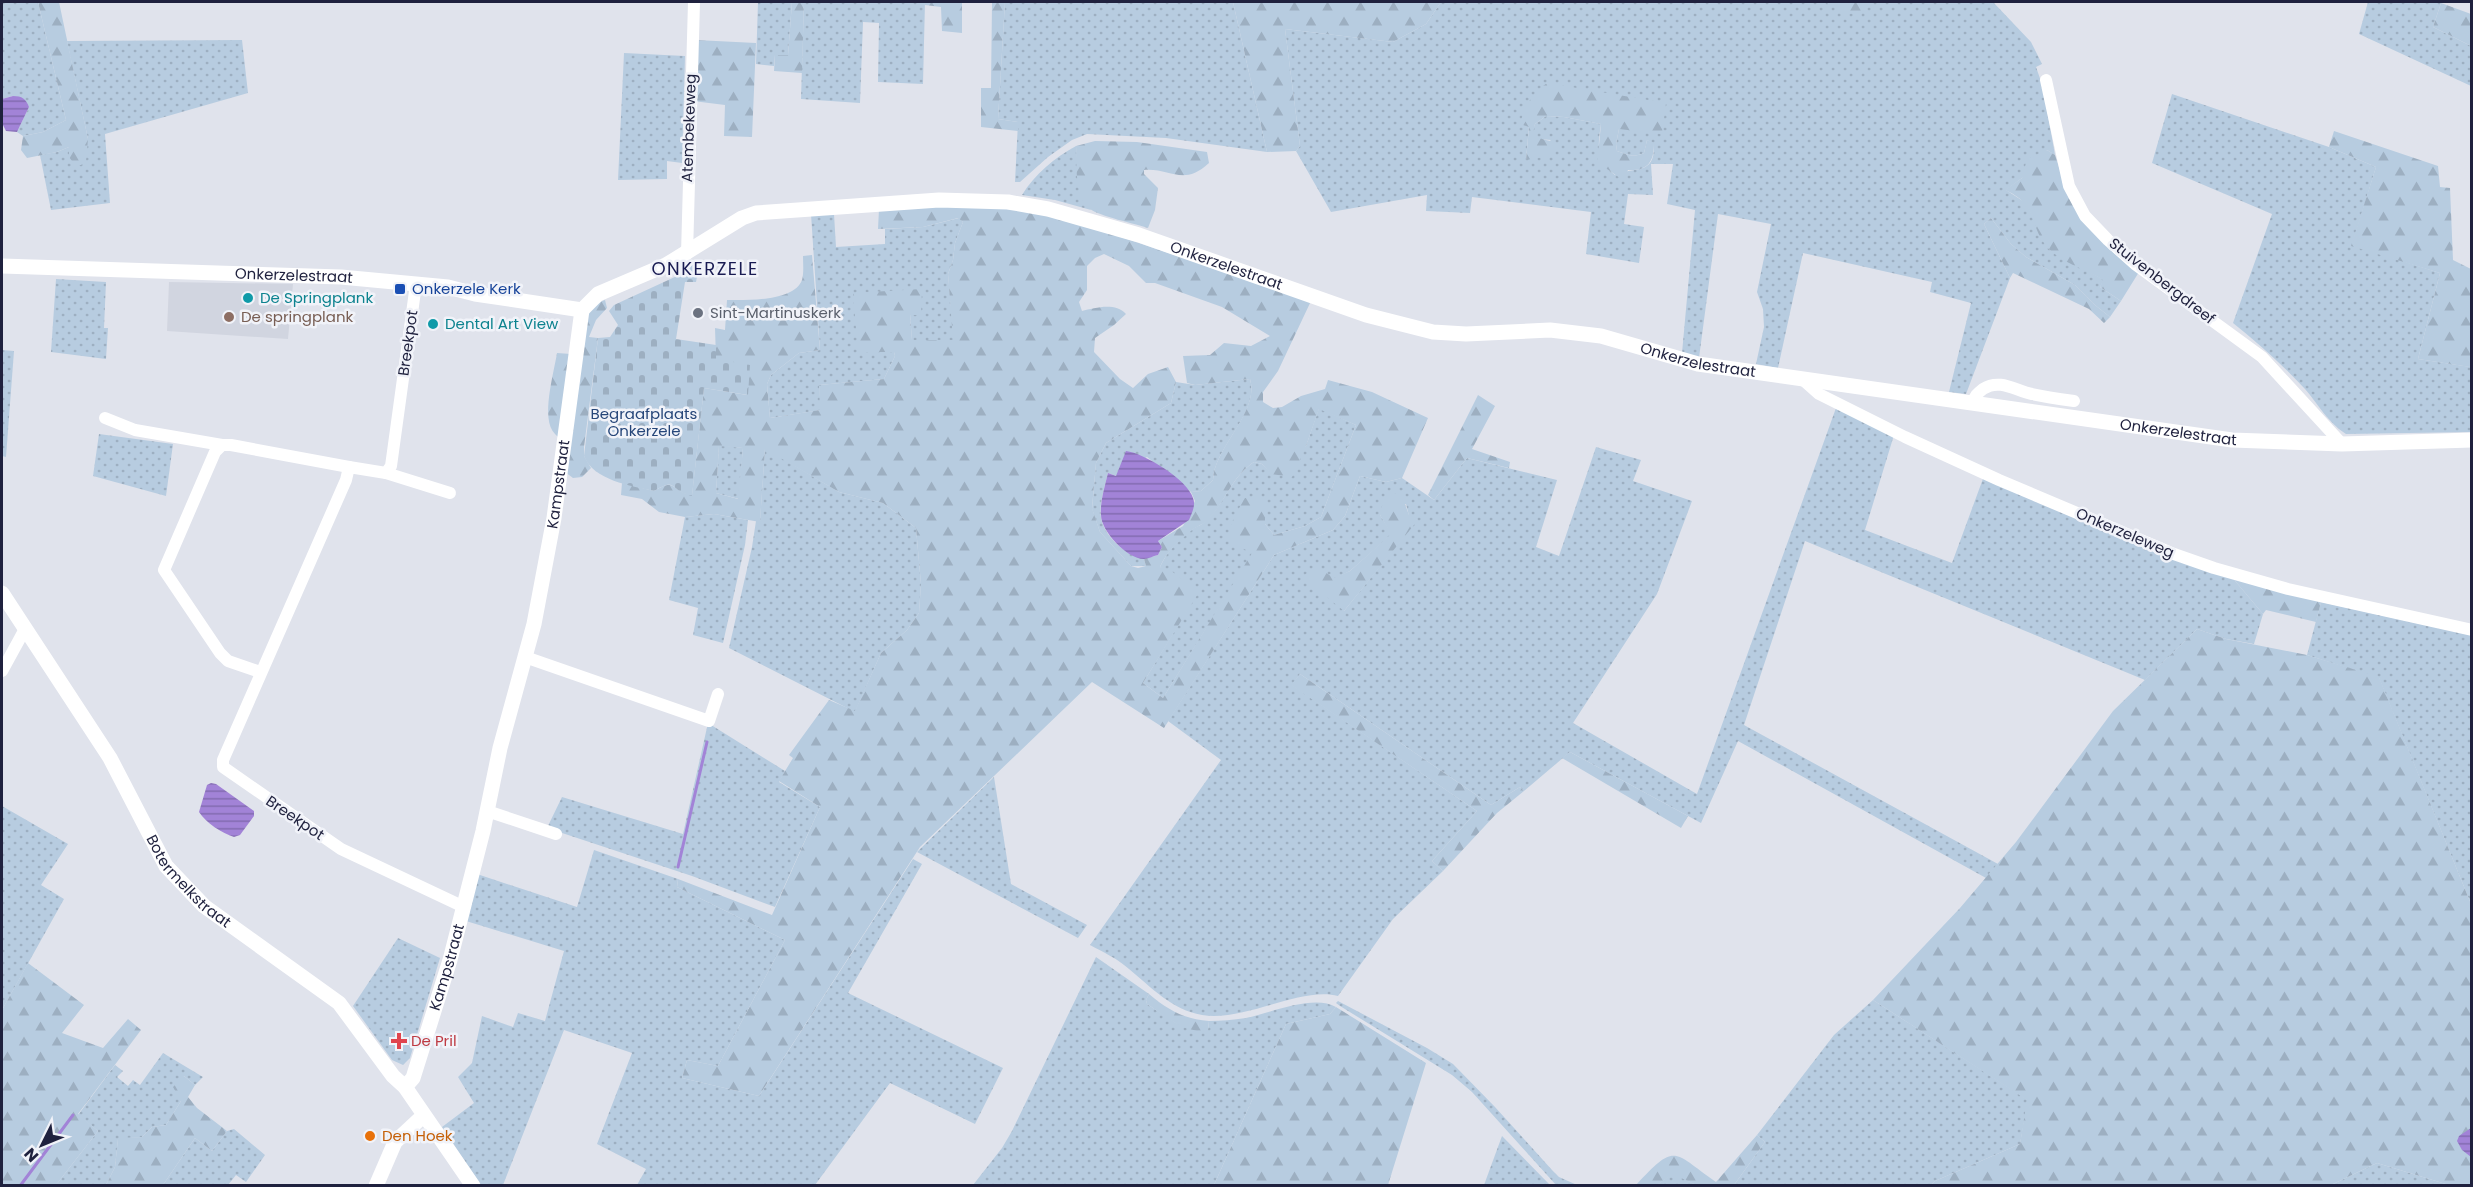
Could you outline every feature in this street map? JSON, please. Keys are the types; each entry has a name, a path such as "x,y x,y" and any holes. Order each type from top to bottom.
{"street":[{"name":"Atembekeweg","path":"687,254 694,2"},
{"name":"Stuivenbergdreef","path":"2046,80 2069,186 2085,216 2136,265 2262,357 2342,444"},
{"name":"Onkerzelestraat","path":"2,266 341,277 416,284 582,310 598,294 687,254 742,218 756,213 939,200 1008,202 1048,209 1139,235 1366,315 1416,328 1467,334 1550,330 1601,336 1698,364 2232,440 2342,444 2472,440"},
{"name":"Breekpot","path":"386,473 391,466 416,284"},
{"name":"Kampstraat","path":"405,1087 412,1078 438,1003 464,908 500,747 542,587 554,518 582,310"},
{"name":"Onkerzeleweg","path":"1802,378 1819,394 1905,437 1999,480 2174,554 2289,589 2472,630"},
{"path":"1973,403 1978,393 1996,384 2004,384 2028,394 2074,401"},
{"path":"105,418 135,430 222,446 231,444 386,473 450,493"},
{"path":"222,446 216,452 164,570 220,653 228,661 260,672"},
{"name":"Breekpot","path":"349,467 346,480 223,760 223,767 341,849 464,908"},
{"name":"Botermelkstraat","path":"2,593 110,758 166,866 204,906 339,1003 393,1076 405,1087 473,1185"},
{"path":"2,671 25,629"},
{"path":"525,657 709,721 718,694"},
{"path":"487,811 556,834"},
{"path":"376,1185 395,1142 423,1116"}],"shaded area":[{"path":"13,96 23,98 29,107 17,132 6,131 2,123 2,99"},
{"name":"De springplank","path":"169,282 293,284 288,339 167,331"},
{"path":"1126,451 1154,462 1174,476 1183,483 1194,501 1189,520 1158,541 1162,547 1158,555 1146,559 1137,558 1116,543 1102,521 1101,504 1108,473 1116,476"},
{"path":"216,784 254,811 254,816 240,835 234,837 219,830 199,812 207,785"},
{"path":"2471,1128 2471,1157 2462,1150 2457,1141 2459,1136"}],"green space":[{"path":"2,2 38,2 66,120 43,132 23,136 17,132 29,107 13,96 2,99"},
{"path":"38,2 59,2 88,139 86,161 81,165 75,165 69,157 69,147 27,158 21,150 23,136 43,132 66,120"},
{"path":"758,2 792,2 788,55 775,55 774,66 756,64"},
{"path":"792,2 804,2 802,73 774,71 775,55 788,55"},
{"path":"804,2 925,2 923,84 878,82 879,23 863,22 860,103 801,99"},
{"path":"925,2 962,2 962,33 942,31 941,7 925,5"},
{"path":"992,2 1005,2 998,119 1018,122 1018,131 981,127 981,88 991,88"},
{"path":"1005,2 1233,2 1267,152 1166,138 1087,134 1072,140 1048,157 1020,182 1015,182 1018,122 998,119"},
{"path":"1233,2 1441,2 1426,24 1393,42 1285,29 1300,146 1296,151 1267,152"},
{"path":"1441,2 1993,2 2031,42 2042,64 2036,67 2043,87 2055,155 2047,150 2022,178 2006,190 2026,203 2049,249 2104,280 2100,287 2121,301 2110,317 2075,285 2026,257 2011,244 1991,218 1984,224 2010,278 1966,394 1949,392 1971,303 1930,292 1932,282 1803,253 1778,368 1756,364 1764,327 1763,309 1757,292 1771,224 1718,214 1699,358 1682,353 1695,210 1667,204 1673,164 1651,164 1653,195 1628,194 1624,224 1644,227 1639,263 1586,254 1591,212 1472,197 1470,213 1426,211 1427,195 1331,212 1296,151 1300,146 1285,29 1393,42 1426,24","holes":["1547,83 1619,129 1617,151 1636,155 1644,153 1647,140 1654,144 1648,165 1615,175 1604,164 1599,152 1601,124 1546,116 1535,124 1532,133 1538,139 1551,140 1526,160 1529,126"]},
{"path":"1825,2 1870,2 1861,12 1847,14"},
{"path":"2368,2 2441,3 2433,27 2471,46 2471,86 2359,34"},
{"path":"2441,3 2471,14 2471,46 2433,27"},
{"path":"242,40 248,93 105,134 110,203 51,210 40,155 57,152 88,139 67,41"},
{"path":"696,40 756,43 752,137 724,136 725,105 693,101"},
{"path":"624,53 685,56 682,163 667,161 667,179 618,180"},
{"path":"1547,83 1666,103 1662,134 1619,129 1617,151 1630,155 1644,153 1647,140 1654,143 1651,161 1640,169 1628,170 1625,176 1620,178 1607,169 1597,166 1601,124 1546,116 1535,124 1533,133 1558,144 1558,148 1548,156 1526,160 1529,127 1520,124 1529,101"},
{"path":"2172,94 2329,147 2376,167 2352,245 2440,273 2418,359 2471,367 2471,432 2346,434 2329,419 2288,372 2233,323 2272,214 2152,163"},
{"path":"2334,131 2438,166 2440,187 2450,188 2453,260 2471,269 2470,367 2418,359 2440,273 2351,246 2376,167 2329,147"},
{"path":"1095,141 1137,142 1207,152 1209,163 1192,174 1184,175 1144,170 1144,174 1158,188 1155,210 1148,228 1101,214 1090,209 1085,203 1077,180 1076,146"},
{"path":"1076,146 1080,192 1091,210 1055,200 1022,195 1046,167"},
{"path":"2047,150 2055,155 2069,198 2139,272 2121,301 2100,287 2103,280 2068,262 2049,249 2038,233 2024,203 2005,190 2022,178 2027,159"},
{"path":"943,203 1032,207 1311,301 1278,371 1263,392 1263,402 1273,408 1282,407 1301,396 1325,389 1328,380 1372,392 1428,418 1402,478 1386,482 1360,476 1345,516 1333,530 1274,555 1164,728 1092,682 920,847 759,1096 682,1078 687,1060 718,1066 785,940 677,887 678,879 772,915 820,807 779,781 793,758 789,755 829,700 855,711 881,653 907,630 919,613 921,584 916,528 883,503 839,492 765,449 760,522 714,514 685,517 659,512 642,499 621,495 622,483 654,491 670,485 692,495 704,388 747,395 716,359 715,328 725,330 727,300 768,298 789,292 802,280 803,256 812,255 820,350 799,353 771,375 767,384 770,418 820,410 819,385 884,379 895,356 894,352 858,352 853,293 922,289 921,315 910,315 912,340 953,340 948,274 955,243 963,222 958,218 923,227 878,229 879,209","holes":["1104,254 1129,266 1146,283 1155,283 1222,307 1270,336 1251,346 1224,343 1210,355 1183,356 1187,383 1195,385 1250,379 1249,404 1221,455 1213,480 1201,491 1191,492 1195,501 1183,526 1158,541 1162,547 1158,555 1144,559 1146,566 1138,568 1131,566 1100,532 1092,508 1096,463 1106,443 1171,403 1176,382 1168,367 1148,374 1133,388 1120,379 1094,352 1095,338 1126,314 1111,307 1082,311 1079,302 1087,290 1087,266 1095,258","1319,409 1356,425 1321,517 1305,526 1274,535 1265,524 1265,505 1257,498 1245,498 1234,517 1226,540 1252,553 1163,698 1143,683 1199,592 1170,570 1160,567 1163,561 1169,551 1182,539 1214,514 1234,482 1246,468 1254,462 1262,464 1271,474 1292,477","719,446 743,448 738,499 716,493"]},
{"path":"811,214 834,214 836,247 885,244 885,229 923,227 959,218 963,222 955,243 948,274 954,340 912,341 910,314 854,293 894,352 895,356 884,379 819,385 821,410 770,418 767,384 771,375 799,353 820,350"},
{"path":"1991,218 2011,244 2026,257 2075,285 2110,317 2104,323 2089,309 2013,273 2010,278 1984,224"},
{"name":"Begraafplaats Onkerzele","path":"700,261 696,282 685,282 676,339 716,345 716,359 750,365 748,395 704,388 692,496 670,485 654,491 614,481 596,471 584,456 598,338 610,337 618,325 609,311 614,305 677,276"},
{"path":"56,279 106,282 104,328 108,328 106,359 51,352"},
{"path":"605,300 607,308 596,320 589,337 598,338 584,447 584,456 591,468 582,477 573,478 565,472 568,440 555,434 551,427 548,407 551,383 557,353 571,354 577,311"},
{"path":"2,350 14,351 6,457 2,456"},
{"path":"1250,379 1249,404 1221,455 1213,480 1201,491 1191,492 1147,457 1116,476 1108,473 1101,517 1111,538 1130,554 1144,559 1146,566 1131,566 1100,532 1092,509 1096,463 1106,443 1171,403 1176,382 1195,385"},
{"path":"1478,395 1495,406 1472,449 1510,462 1509,468 1467,458 1434,500 1428,495"},
{"path":"1319,408 1356,425 1321,517 1305,526 1274,535 1265,524 1253,553 1163,698 1143,683 1198,592 1160,567 1163,561 1179,541 1213,514 1246,468 1254,462 1262,464 1272,474 1306,446"},
{"path":"1836,408 1894,435 1865,530 1952,563 1984,476 2231,576 2263,614 2254,644 2226,639 2197,629 2145,680 1805,541 1744,725 1998,864 1986,878 1738,741 1701,823 1570,752 1524,791 1520,787 1491,805 1300,674 1292,685 1477,811 1432,861 1443,871 1393,919 1338,996 1323,994 1307,996 1236,1014 1202,1015 1172,1003 1120,962 1090,945 1221,760 1168,721 1274,555 1333,530 1345,516 1360,476 1386,482 1402,478 1434,500 1467,458 1557,480 1536,547 1559,556 1596,447 1641,460 1633,481 1692,501 1657,594 1573,723 1697,794","holes":["1406,504 1409,516 1417,520 1344,611 1334,579 1350,571 1392,534 1380,515"]},
{"path":"99,434 173,444 166,496 93,476"},
{"path":"719,445 743,448 739,499 716,493"},
{"path":"765,448 839,492 883,503 916,528 921,584 919,613 907,630 881,653 855,712 729,648 756,521 760,521"},
{"path":"1394,493 1402,496 1409,515 1418,520 1344,611 1302,577 1314,568 1334,578 1350,571 1391,534 1380,515 1383,501"},
{"path":"714,514 748,520 745,545 723,643 693,635 698,608 669,600 685,517"},
{"path":"2231,576 2321,602 2316,622 2266,610 2263,614"},
{"path":"2321,602 2471,635 2471,904 2379,678 2307,655"},
{"path":"2197,629 2226,639 2307,655 2379,677 2471,904 2471,1185 2449,1185 2377,1163 2331,1185 1931,1185 1935,1181 2020,1144 2027,1100 1873,1000 1960,908 2016,842 2113,711"},
{"path":"1300,674 1491,805 1520,787 1524,791 1497,813 1443,871 1432,861 1477,811 1291,685"},
{"path":"708,723 785,771 779,782 820,807 775,907 692,876 547,828 562,797 683,834"},
{"path":"1570,752 1688,816 1681,828 1562,758"},
{"path":"994,777 1011,884 1087,925 1078,938 917,852"},
{"path":"2,806 68,844 41,885 64,899 2,1010"},
{"path":"594,850 678,879 677,887 785,940 718,1066 687,1060 682,1078 759,1096 913,859 922,864 848,993 1003,1068 975,1124 890,1083 815,1185 637,1185 646,1169 597,1144 632,1053 564,1030 503,1185 481,1185 442,1127 474,1103 458,1077 472,1063 482,1016 513,1027 518,1013 545,1021 564,951 466,921 477,874 577,907"},
{"path":"398,938 440,958 410,1058 403,1065 392,1060 353,1006"},
{"path":"1096,957 1149,994 1147,1004 1176,1023 1208,1030 1209,1021 1246,1018 1304,1003 1327,1004 1336,1007 1330,1014 1286,1024 1214,1185 973,1185 1002,1148 1012,1131"},
{"path":"28,963 84,1005 62,1033 103,1048 128,1019 141,1030 78,1114 98,1131 56,1185 2,1185 2,1010"},
{"path":"1149,994 1177,1013 1209,1021 1208,1030 1192,1030 1168,1019 1147,1004"},
{"path":"1873,1000 2028,1100 2020,1144 1935,1181 1931,1185 1734,1185 1765,1142 1757,1135 1834,1035"},
{"path":"1338,1001 1453,1064 1559,1177 1577,1185 1556,1185 1472,1092 1452,1075 1340,1006 1336,1003"},
{"path":"1336,1007 1426,1063 1388,1185 1214,1185 1286,1024 1330,1014"},
{"path":"163,1053 203,1077 195,1085 184,1076 181,1101 166,1125 152,1127 142,1137 118,1139 115,1167 106,1185 56,1185 98,1131 78,1115 115,1065 123,1071 117,1077 128,1086 133,1080 140,1085"},
{"path":"184,1076 195,1085 188,1097 197,1108 227,1131 212,1151 195,1138 163,1185 106,1185 115,1167 118,1138 142,1137 152,1127 166,1125 181,1101 173,1087"},
{"path":"234,1129 265,1155 246,1182 236,1175 228,1185 163,1185 195,1138 212,1151 227,1131"},
{"path":"1757,1135 1765,1142 1734,1185 1696,1185 1673,1174 1657,1185 1636,1185 1659,1162 1667,1157 1675,1156 1691,1163 1716,1182"},
{"path":"1502,1136 1550,1185 1484,1185"},
{"path":"2377,1163 2449,1185 2331,1185"},
{"path":"1673,1173 1696,1185 1657,1185"}],"waterway":[{"path":"678,867 707,742"},
{"path":"20,1186 73,1115"}],"place":[{"name":"Onkerzele Kerk","path":"400,289"},
{"name":"De Springplank","path":"248,298"},
{"name":"Sint-Martinuskerk","path":"698,313"},
{"name":"De springplank","path":"229,317"},
{"name":"Dental Art View","path":"433,324"},
{"name":"De Pril","path":"399,1041"},
{"name":"Den Hoek","path":"370,1136"}],"district":[{"name":"ONKERZELE","path":"705,269"}]}
